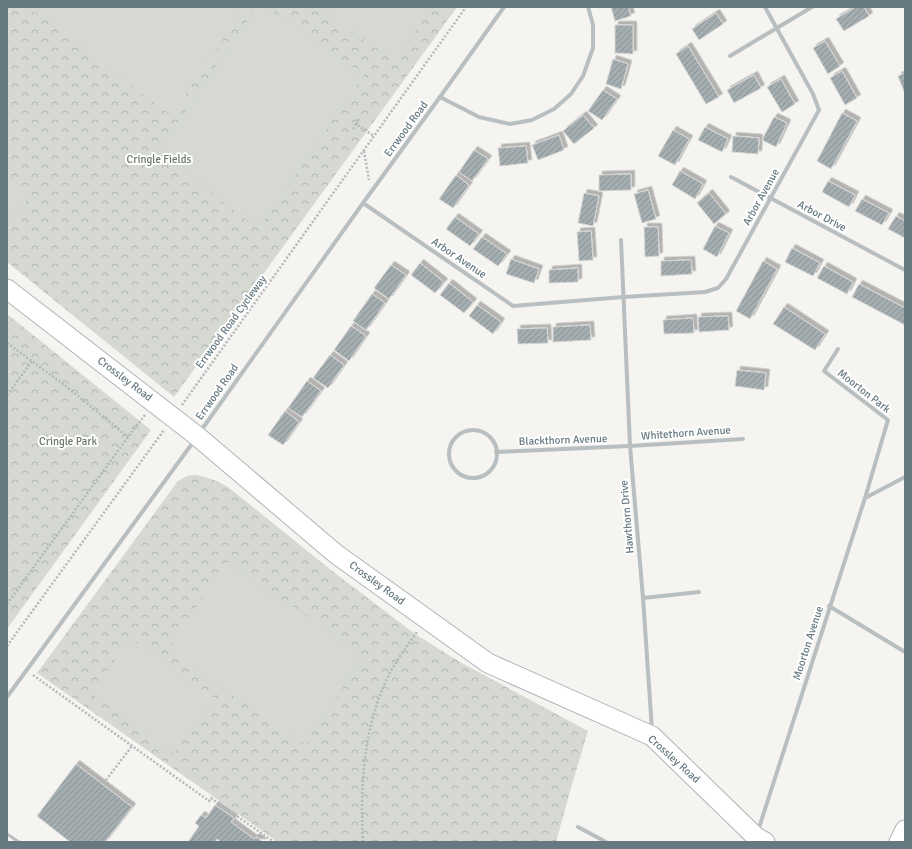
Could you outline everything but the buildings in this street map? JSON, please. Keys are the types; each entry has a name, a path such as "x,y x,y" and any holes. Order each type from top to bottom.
{"street":[{"name":"Errwood Road","path":"7,697 198,436 371,191 504,7"},
{"name":"Errwood Road","path":"440,97 479,117 510,124 532,120 554,109 571,94 583,76 593,48 593,25 588,7"},
{"name":"Arbor Avenue","path":"363,203 513,306 705,292 718,288 726,279 819,110 813,94 765,7"},
{"path":"730,56 812,7"},
{"name":"Arbor Drive","path":"731,177 905,270"},
{"path":"621,240 623,297"},
{"name":"Crossley Road","path":"7,289 198,436 336,554 488,663 652,736 761,840"},
{"name":"Hawthorn Drive","path":"623,297 630,446 643,598 652,736"},
{"name":"Moorton Park","path":"838,349 824,371 888,420 865,498"},
{"path":"470,431 485,433 495,444 496,452 497,460 494,468 488,474 481,477 472,478 457,472 452,466 450,459 452,444 457,437 470,431"},
{"name":"Whitethorn Avenue","path":"630,446 743,439"},
{"name":"Blackthorn Avenue","path":"496,452 630,446"},
{"path":"865,498 905,477"},
{"name":"Moorton Avenue","path":"761,840 829,606 865,498"},
{"path":"643,598 699,592"},
{"path":"829,606 905,652"},
{"path":"578,827 606,842"},
{"path":"899,842 905,830"}],"lane":[{"path":"7,834 19,842"}],"path":[{"name":"Errwood Road Cycleway","path":"7,646 173,417 466,7"},
{"path":"353,129 359,119"},
{"path":"356,124 374,136"},
{"path":"364,150 371,191"},
{"path":"7,343 128,437"},
{"path":"7,395 32,361"},
{"path":"7,604 128,437 155,403"},
{"path":"363,842 362,792 370,727 386,681 395,663 426,618"},
{"path":"26,671 209,801 211,798 274,842"},
{"path":"106,780 132,746"}],"green space":[{"name":"Cringle Fields","path":"7,7 457,7 174,397 7,262"},
{"path":"29,7 230,7 240,15 171,115"},
{"path":"257,7 267,7 364,75 258,229 158,151"},
{"path":"316,7 432,7 394,60"},
{"path":"7,176 31,195 15,216 7,210"},
{"name":"Cringle Park","path":"7,314 151,430 7,629"},
{"path":"194,475 212,479 228,487 331,570 415,634 460,662 588,731 556,842 278,842 37,673 178,481 187,476"},
{"path":"227,562 365,655 305,744 167,652"},
{"path":"130,638 214,698 174,753 91,694"}]}
